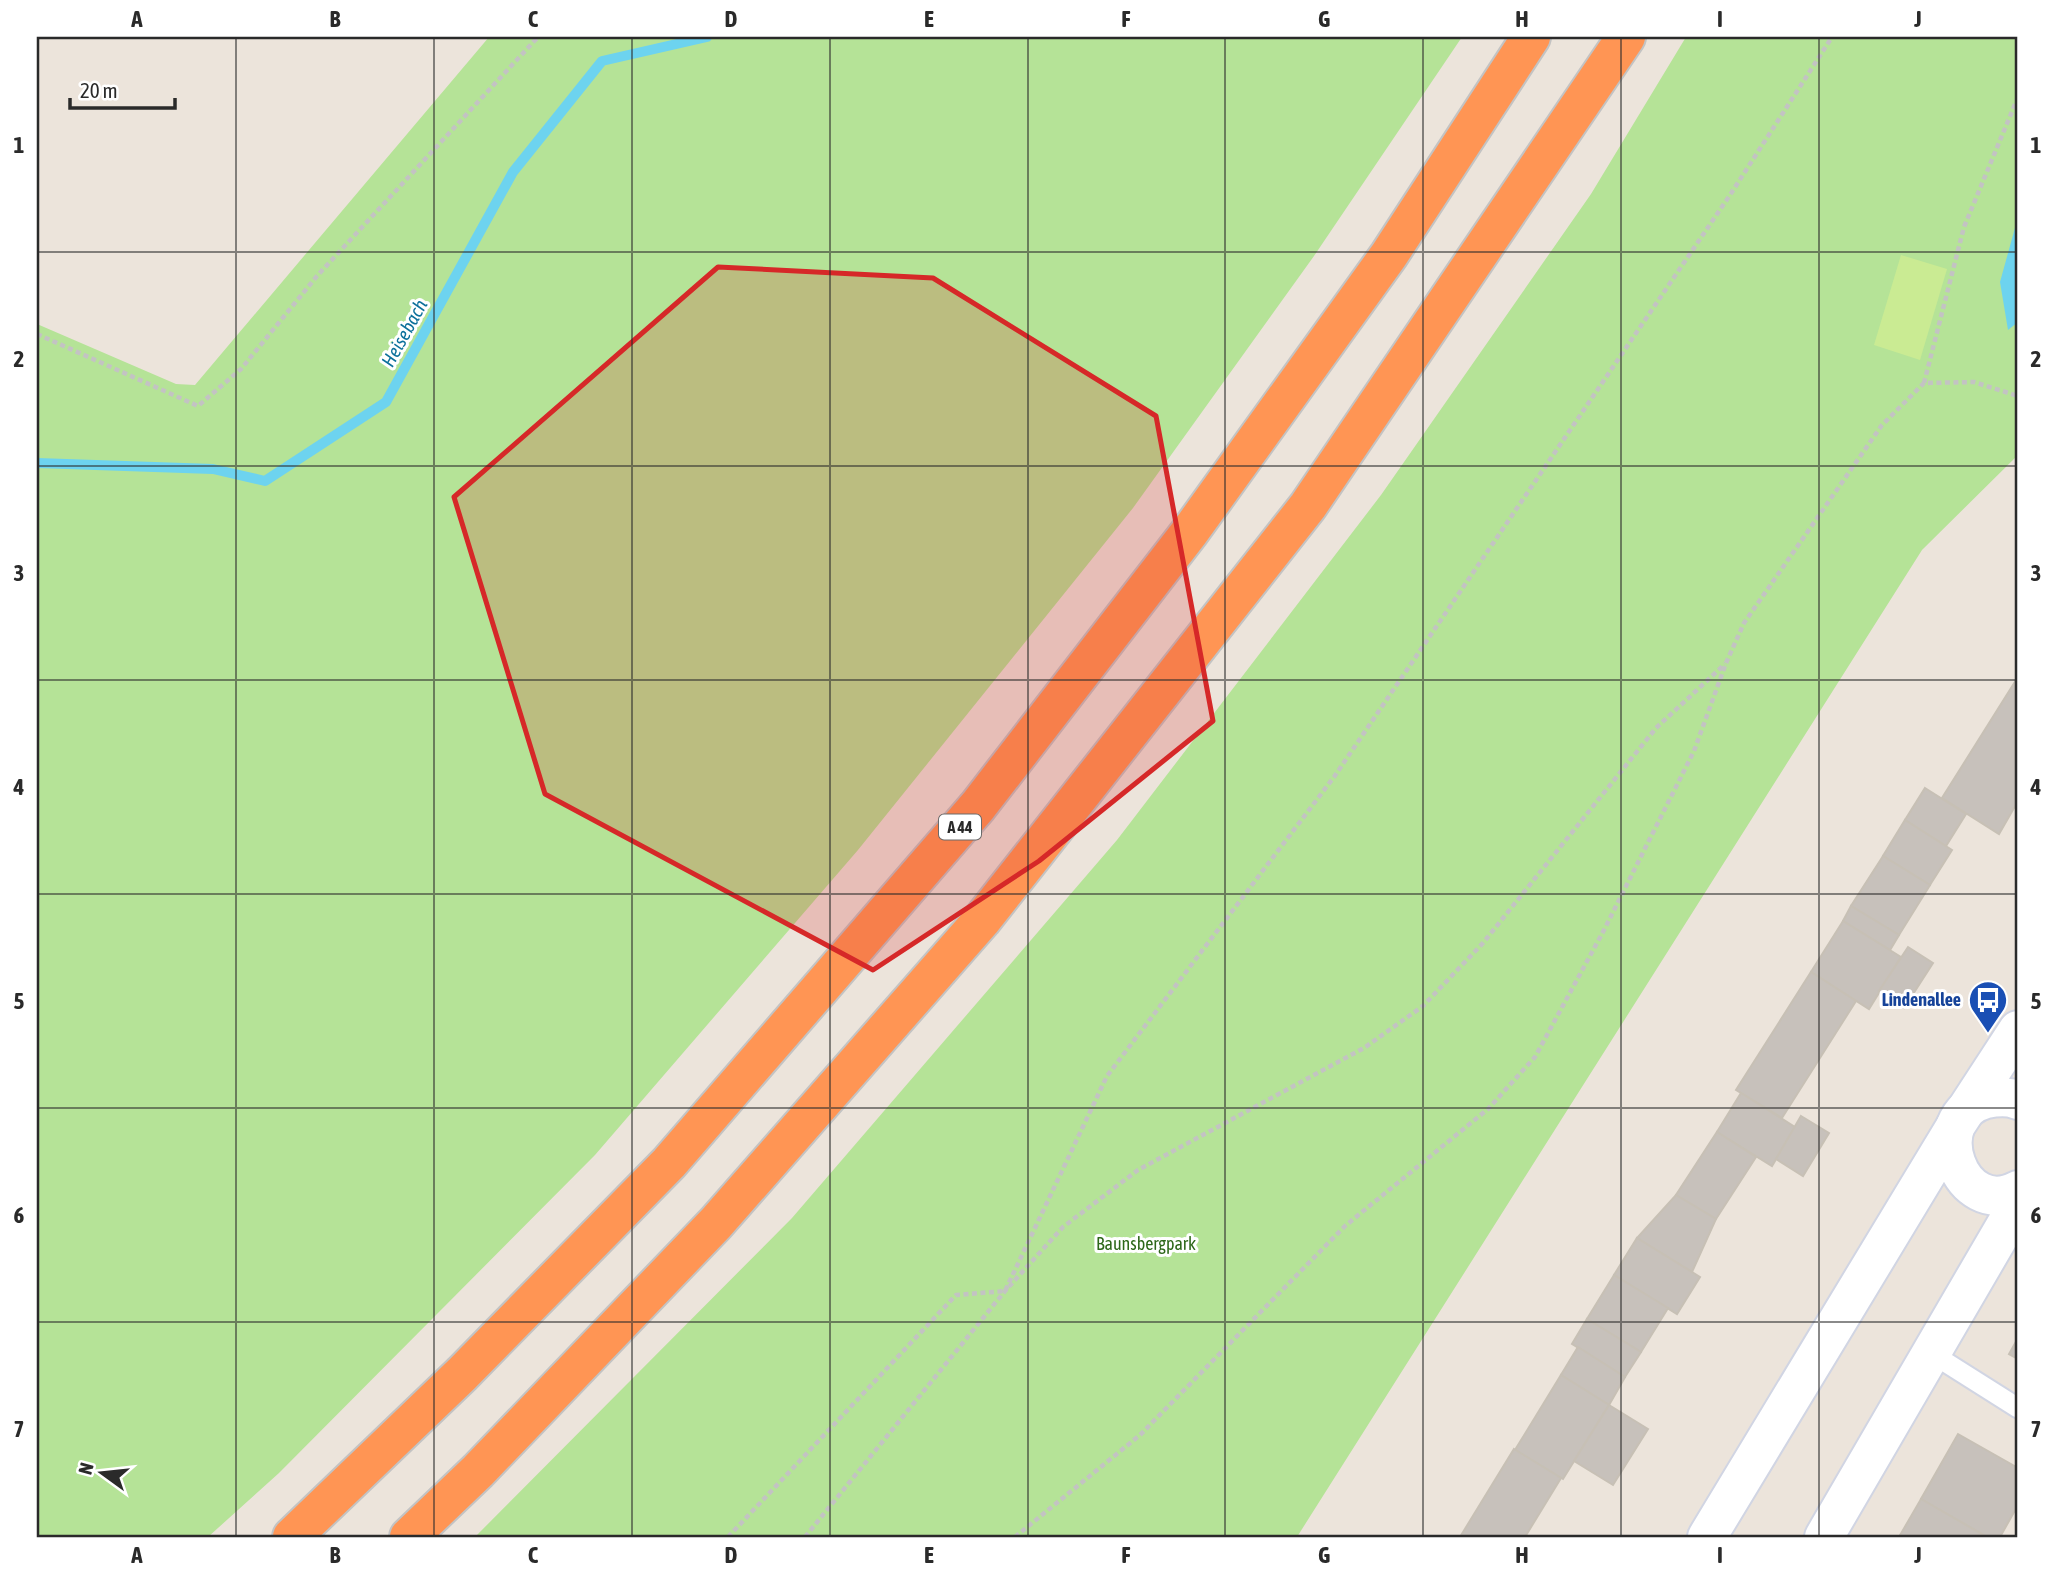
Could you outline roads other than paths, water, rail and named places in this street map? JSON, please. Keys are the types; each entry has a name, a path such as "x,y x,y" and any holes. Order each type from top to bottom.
{"highway":[{"name":"A 44","path":"292,1537 462,1374 669,1163 978,806 1230,478 1389,255 1531,37"},
{"path":"409,1537 478,1471 716,1223 982,920 1307,506 1626,37"}],"street":[{"path":"1707,1537 1958,1122 2018,1030"},
{"path":"2018,1100 1997,1097 1968,1109 1958,1122 1952,1151 1955,1165 1963,1178 1974,1188 1988,1194 2010,1194 2018,1190"},
{"path":"1824,1537 2018,1204"}],"lane":[{"path":"1931,1353 2018,1408"}],"water":[{"path":"2018,217 2018,322 2008,330 2000,282"}],"waterway":[{"name":"Heisebach","path":"37,463 213,469 265,481 386,402 513,172 602,61 707,37"}],"place":[{"name":"Lindenallee","path":"1988,1034"}],"park label":[{"name":"Baunsbergpark","path":"1146,1244"}]}
